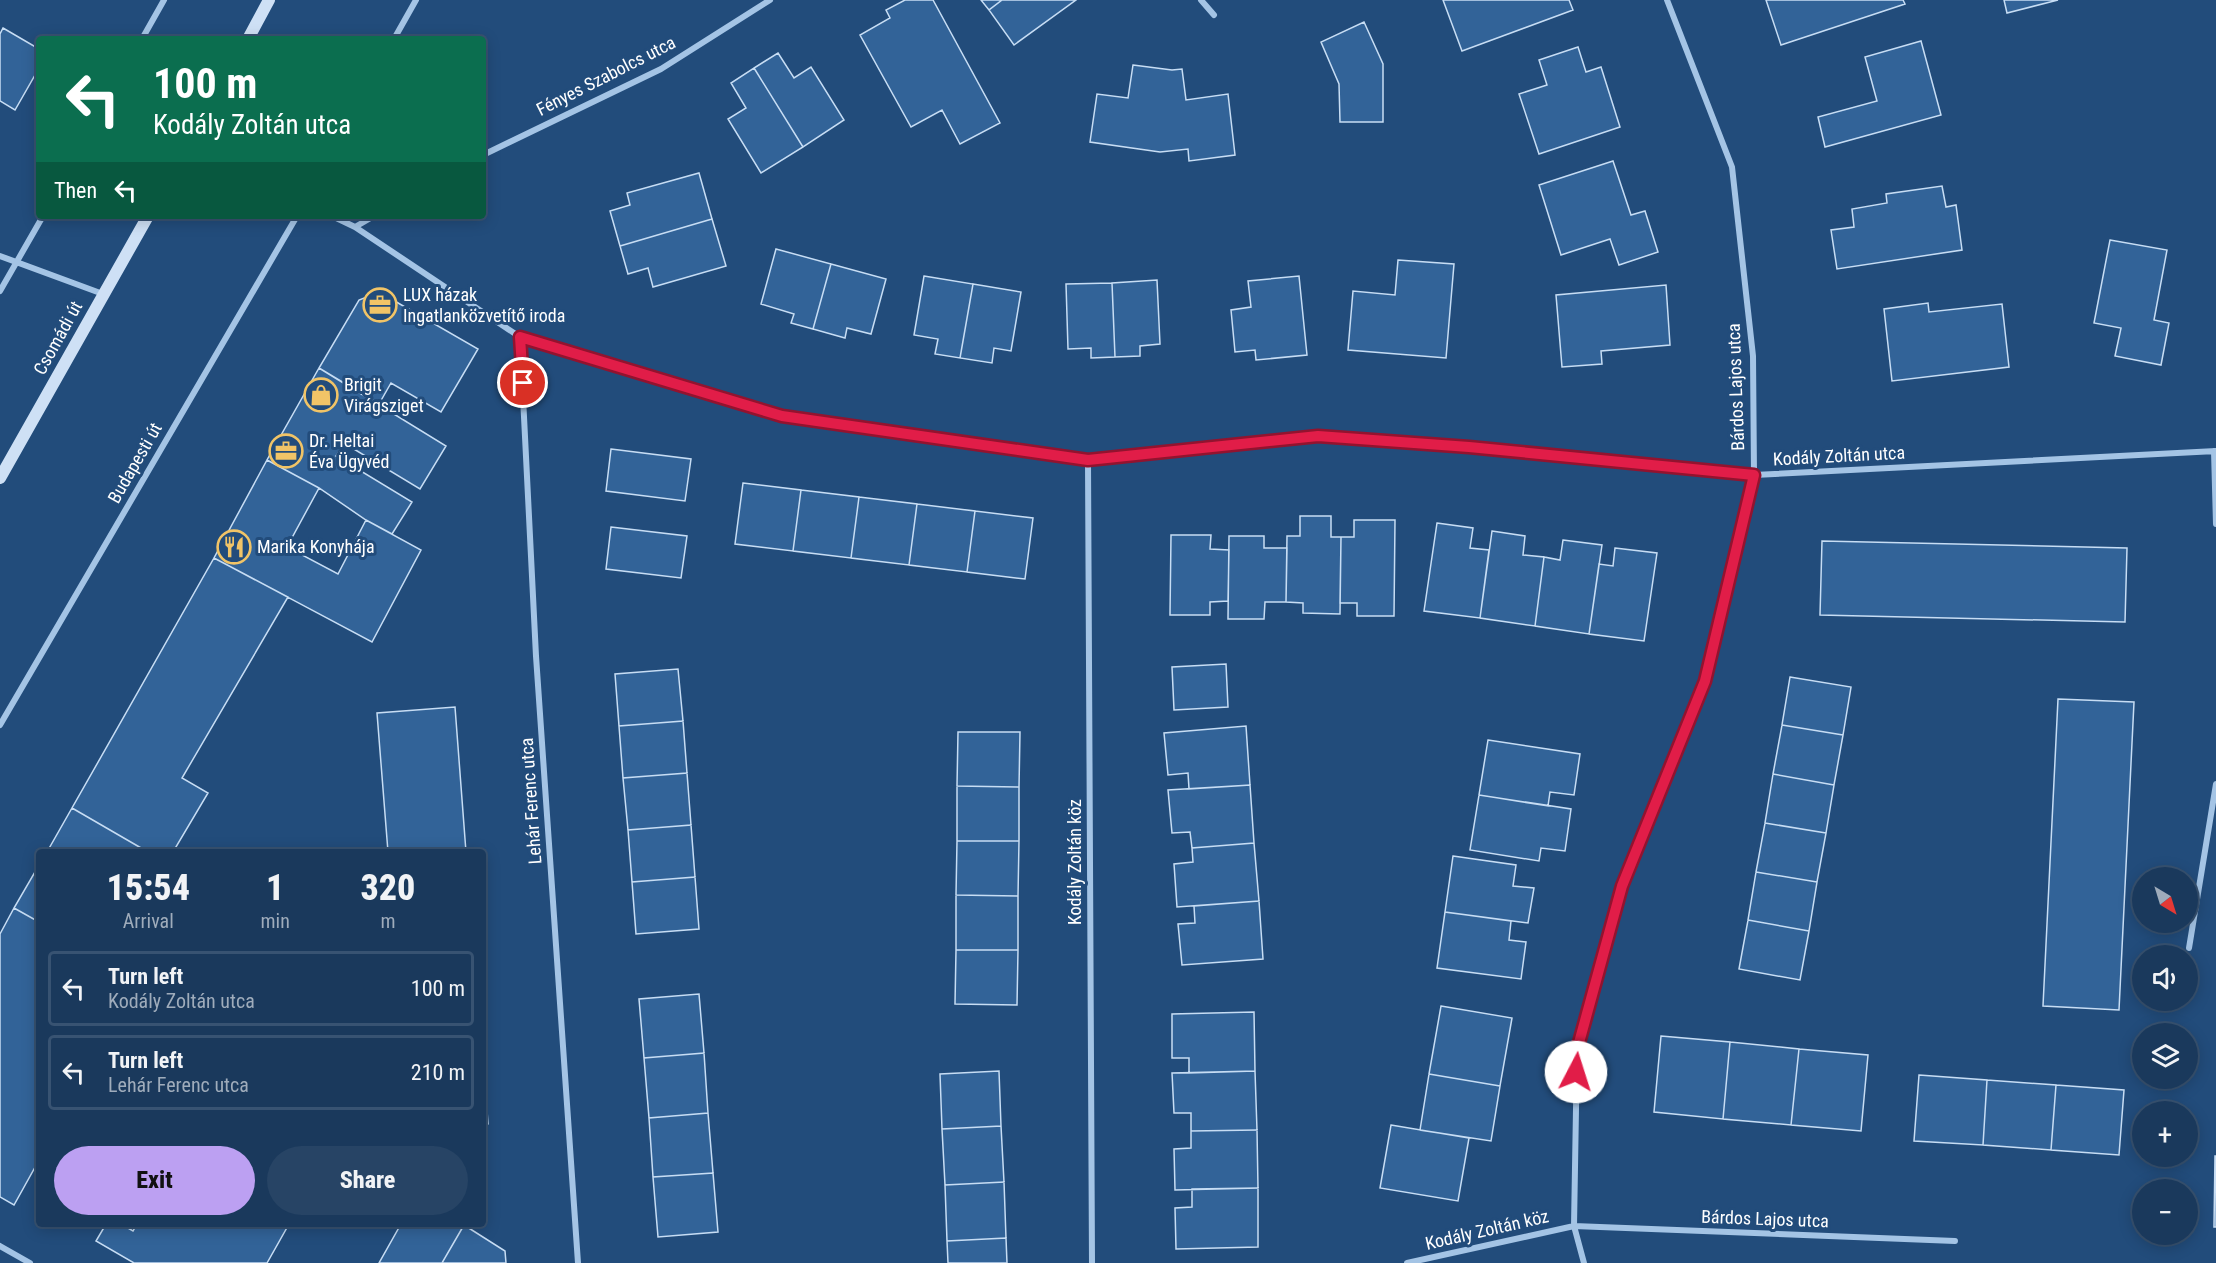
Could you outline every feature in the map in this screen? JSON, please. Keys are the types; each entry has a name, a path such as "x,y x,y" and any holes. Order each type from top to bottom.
{"main road":[{"path":"250,36 269,0"},
{"name":"Csomádi út","path":"0,478 146,219"}],"street":[{"path":"144,36 164,0"},
{"path":"396,36 416,0"},
{"name":"Fényes Szabolcs utca","path":"486,153 661,69 770,0"},
{"path":"1201,0 1214,15"},
{"name":"Bárdos Lajos utca","path":"1584,1263 1574,1226 1577,1050 1622,886 1705,681 1754,475 1753,356 1732,167 1667,0"},
{"path":"0,291 41,219"},
{"name":"Budapesti út","path":"0,725 295,219"},
{"name":"Kodály Zoltán utca","path":"339,219 356,227 520,337 782,416 1088,460 1318,436 1469,447 1754,475 2215,451 2216,524"},
{"path":"356,227 369,219"},
{"path":"0,256 103,294"},
{"name":"Lehár Ferenc utca","path":"520,337 536,656 578,1263"},
{"name":"Kodály Zoltán köz","path":"1088,460 1092,1263"},
{"path":"2189,945 2216,784"},
{"name":"Bárdos Lajos utca","path":"1574,1226 1955,1241"},
{"name":"Kodály Zoltán köz","path":"1407,1263 1574,1226"},
{"path":"0,1246 30,1263"}],"building":[{"path":"905,0 933,0 1000,123 960,144 942,110 911,127 860,35 890,18 886,10"},
{"path":"981,0 1002,0 989,10"},
{"path":"1002,0 1076,0 1014,45 989,10"},
{"path":"1443,0 1569,0 1573,10 1462,51"},
{"path":"1766,0 1903,0 1905,4 1781,45"},
{"path":"2004,0 2058,0 2007,13"},
{"path":"1364,22 1383,64 1383,122 1340,122 1339,84 1321,42"},
{"path":"3,28 36,47 36,73 15,110 0,101 0,34"},
{"path":"1921,41 1941,115 1825,147 1818,117 1877,101 1865,57"},
{"path":"1578,47 1586,72 1601,67 1620,127 1539,154 1519,94 1547,85 1539,60"},
{"path":"778,53 794,78 811,67 844,120 803,147 754,68"},
{"path":"1133,65 1172,70 1182,69 1186,100 1228,94 1235,155 1189,161 1188,149 1160,152 1090,142 1097,94 1128,98"},
{"path":"754,68 803,147 761,173 728,119 746,108 731,83"},
{"path":"1613,161 1631,215 1645,211 1658,252 1619,265 1610,239 1561,255 1539,185"},
{"path":"699,173 712,219 620,246 610,211 630,205 627,193"},
{"path":"1942,186 1946,207 1956,205 1962,250 1837,269 1831,230 1854,227 1852,209 1887,203 1886,194"},
{"path":"712,219 726,266 653,287 648,268 628,274 620,246"},
{"path":"2110,240 2167,250 2154,320 2169,323 2161,365 2115,356 2121,328 2094,323"},
{"path":"776,249 831,264 813,329 791,323 794,314 761,304"},
{"path":"1398,260 1454,264 1446,358 1348,350 1353,291 1395,295"},
{"path":"831,264 886,279 871,334 847,328 845,338 813,329"},
{"path":"924,276 973,284 960,358 935,354 938,339 914,335"},
{"path":"1299,276 1307,355 1256,360 1255,350 1235,352 1231,310 1251,307 1248,281"},
{"path":"1157,280 1160,344 1140,346 1140,356 1115,357 1112,283"},
{"path":"1112,283 1115,357 1091,358 1091,348 1068,349 1066,284"},
{"path":"973,284 1021,292 1011,351 994,348 992,363 960,358"},
{"path":"1666,285 1670,345 1601,351 1602,364 1562,367 1556,295"},
{"path":"379,292 478,349 441,412 391,383 379,404 319,368 359,300"},
{"path":"1928,303 1929,312 2002,304 2009,367 1892,381 1884,309"},
{"path":"319,368 446,446 420,489 344,443 336,456 412,502 392,534 366,520 319,488 267,460"},
{"path":"611,449 691,459 685,501 606,491"},
{"path":"267,460 319,488 287,547 338,574 366,520 421,550 372,642 214,558"},
{"path":"743,483 801,490 793,551 735,544"},
{"path":"801,490 859,497 851,558 793,551"},
{"path":"859,497 917,504 909,565 851,558"},
{"path":"917,504 975,511 967,572 909,565"},
{"path":"975,511 1033,518 1025,579 967,572"},
{"path":"1300,516 1331,516 1331,537 1341,537 1340,614 1303,613 1303,603 1286,602 1287,536 1300,536"},
{"path":"1354,520 1395,520 1394,616 1357,616 1357,603 1340,603 1341,537 1354,537"},
{"path":"1437,523 1473,528 1470,548 1489,550 1480,618 1424,611"},
{"path":"611,527 687,536 681,578 606,569"},
{"path":"1492,531 1525,536 1523,555 1544,557 1535,626 1480,618"},
{"path":"1171,535 1211,535 1210,549 1229,550 1228,601 1210,602 1210,615 1170,615"},
{"path":"1229,536 1264,536 1264,548 1287,548 1286,602 1265,602 1264,619 1228,619"},
{"path":"1563,540 1602,545 1589,634 1535,626 1544,557 1560,560"},
{"path":"1822,541 2127,548 2125,622 1820,615"},
{"path":"1615,548 1657,553 1644,641 1589,634 1599,564 1613,566"},
{"path":"214,558 288,597 182,778 208,793 175,849 143,849 72,808"},
{"path":"1226,664 1228,707 1174,710 1172,667"},
{"path":"678,669 683,721 619,726 615,674"},
{"path":"1790,677 1851,687 1843,735 1782,725"},
{"path":"2058,699 2134,702 2119,1010 2043,1006"},
{"path":"455,707 466,849 388,849 377,713"},
{"path":"683,721 687,773 623,778 619,726"},
{"path":"1782,725 1843,735 1834,785 1773,774"},
{"path":"1246,726 1250,785 1189,789 1188,773 1168,775 1164,733"},
{"path":"958,732 1020,732 1019,787 957,786"},
{"path":"1488,740 1580,754 1574,795 1550,792 1548,806 1479,795"},
{"path":"687,773 691,825 628,830 623,778"},
{"path":"1773,774 1834,785 1826,833 1765,823"},
{"path":"1250,785 1254,843 1192,848 1190,832 1172,833 1168,790"},
{"path":"957,786 1019,787 1019,841 957,841"},
{"path":"1479,795 1571,809 1565,851 1541,848 1539,861 1470,850"},
{"path":"72,808 143,849 49,849"},
{"path":"1765,823 1826,833 1817,882 1756,872"},
{"path":"691,825 695,877 632,882 628,830"},
{"path":"957,841 1019,841 1018,896 956,895"},
{"path":"1254,843 1259,901 1177,907 1174,864 1193,862 1192,848"},
{"path":"1453,856 1516,865 1513,886 1534,888 1528,923 1445,912"},
{"path":"36,870 36,920 14,908"},
{"path":"1756,872 1817,882 1809,931 1748,920"},
{"path":"695,877 699,929 636,934 632,882"},
{"path":"956,895 1018,896 1018,950 956,950"},
{"path":"1259,901 1263,959 1182,965 1178,924 1195,923 1194,906"},
{"path":"14,908 36,920 36,1165 14,1205 0,1197 0,934"},
{"path":"1445,912 1511,921 1509,940 1526,942 1521,979 1437,968"},
{"path":"1748,920 1809,931 1800,980 1739,969"},
{"path":"956,950 1018,950 1017,1005 955,1004"},
{"path":"699,994 704,1053 644,1058 639,999"},
{"path":"1441,1006 1512,1018 1500,1086 1429,1074"},
{"path":"1254,1012 1255,1071 1189,1073 1189,1058 1172,1058 1172,1014"},
{"path":"1661,1036 1730,1042 1723,1119 1654,1112"},
{"path":"1730,1042 1799,1049 1791,1125 1723,1119"},
{"path":"1799,1049 1868,1055 1861,1131 1791,1125"},
{"path":"704,1053 708,1113 649,1118 644,1058"},
{"path":"999,1071 1001,1126 942,1129 940,1074"},
{"path":"1255,1071 1257,1130 1191,1131 1191,1113 1174,1113 1172,1073"},
{"path":"1429,1074 1500,1086 1491,1141 1420,1130"},
{"path":"1919,1075 1987,1080 1983,1145 1914,1141"},
{"path":"1987,1080 2056,1085 2051,1150 1983,1145"},
{"path":"2056,1085 2124,1090 2119,1155 2051,1150"},
{"path":"486,1097 488,1124 486,1124"},
{"path":"708,1113 713,1173 653,1177 649,1118"},
{"path":"1391,1125 1469,1138 1458,1201 1380,1188"},
{"path":"1001,1126 1004,1182 945,1185 942,1129"},
{"path":"1257,1130 1258,1188 1175,1190 1174,1149 1191,1148 1191,1131"},
{"path":"2215,1156 2216,1227 2214,1227"},
{"path":"713,1173 718,1232 658,1237 653,1177"},
{"path":"1004,1182 1006,1238 947,1241 945,1185"},
{"path":"1258,1188 1258,1247 1176,1249 1175,1208 1192,1207 1192,1189"},
{"path":"104,1227 126,1227 133,1231 135,1227 287,1227 267,1263 134,1263 96,1241"},
{"path":"399,1227 463,1227 442,1263 379,1263"},
{"path":"463,1227 467,1227 505,1251 506,1263 442,1263"},
{"path":"1006,1238 1007,1263 948,1263 947,1241"}],"place":[{"name":"LUX házak Ingatlanközvetítő iroda","path":"380,305"},
{"name":"Brigit Virágsziget","path":"321,395"},
{"name":"Dr. Heltai Éva Ügyvéd","path":"286,451"},
{"name":"Marika Konyhája","path":"234,547"}],"route":[{"path":"523,383 520,337 782,416 1088,460 1318,436 1469,447 1754,475 1705,681 1622,886 1577,1050 1576,1072"}]}
